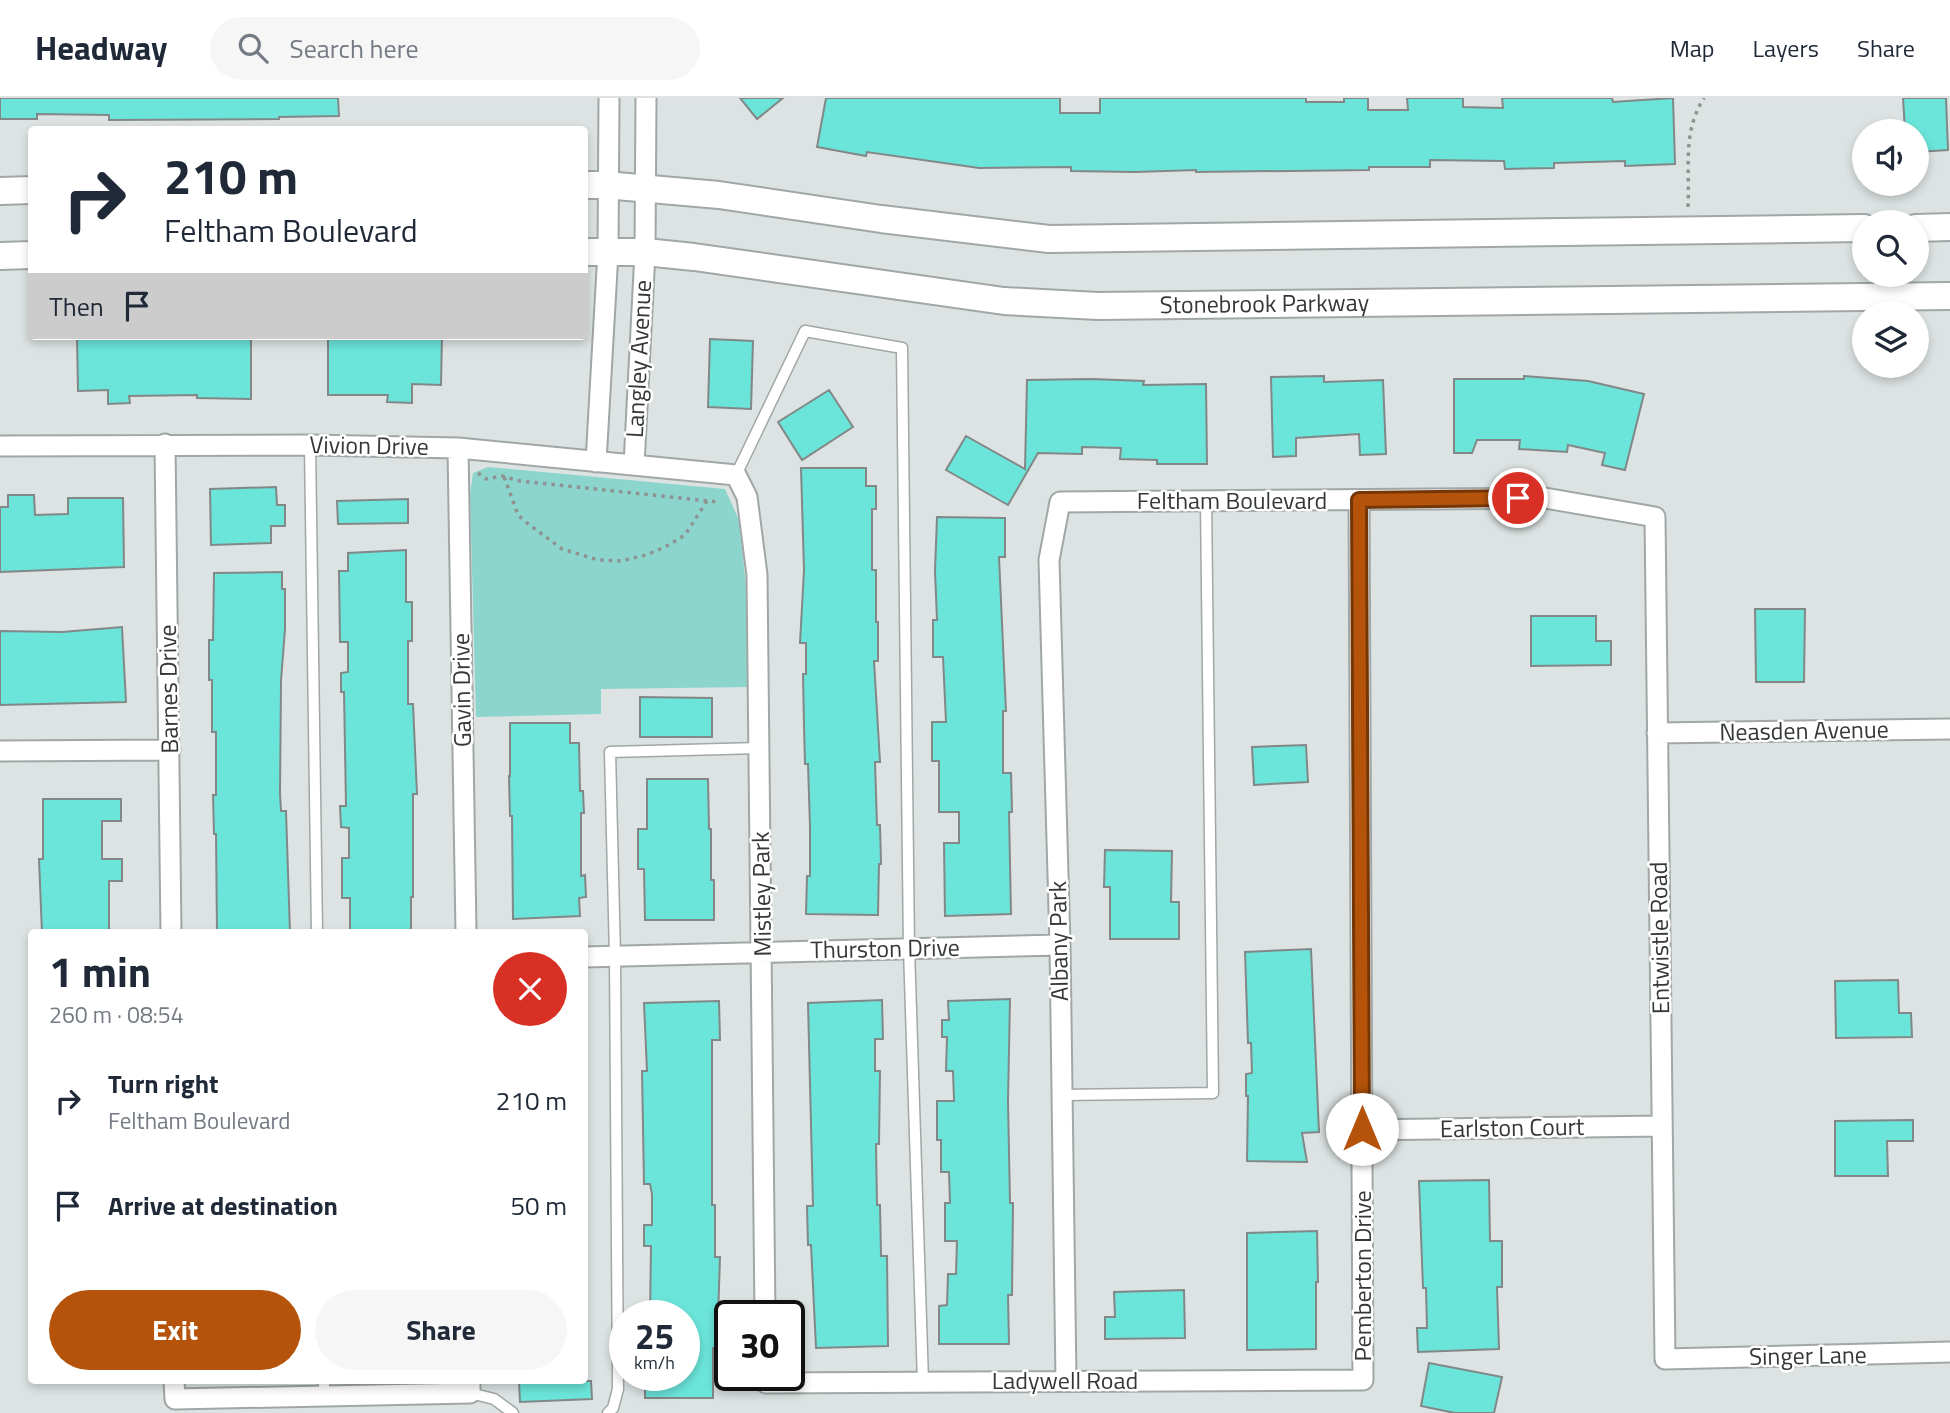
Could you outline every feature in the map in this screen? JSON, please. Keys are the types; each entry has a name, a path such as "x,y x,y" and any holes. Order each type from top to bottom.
{"main road":[{"path":"597,185 719,195 881,219 1049,239 1852,228"},
{"path":"0,191 28,190"},
{"path":"1929,228 1950,227"},
{"name":"Stonebrook Parkway","path":"596,252 645,252 1004,301 1098,306 1950,296"},
{"path":"0,256 28,255"}],"street":[{"name":"Langley Avenue","path":"596,462 597,185 609,98"},
{"name":"Langley Avenue","path":"634,465 645,252 646,98"},
{"name":"Vivion Drive","path":"0,446 165,444 458,448 736,475"},
{"name":"Barnes Drive","path":"165,444 171,929"},
{"name":"Gavin Drive","path":"458,448 466,929"},
{"name":"Mistley Park","path":"736,475 747,496 757,575 765,1300"},
{"name":"Feltham Boulevard","path":"1060,502 1545,498 1655,517"},
{"name":"Pemberton Drive","path":"1359,500 1363,1380"},
{"name":"Albany Park","path":"1060,502 1049,559 1060,945 1066,1381"},
{"name":"Entwistle Road","path":"1655,517 1665,1359"},
{"name":"Neasden Avenue","path":"1657,733 1950,729"},
{"path":"0,751 170,750"},
{"name":"Thurston Drive","path":"588,957 1060,945"},
{"name":"Earlston Court","path":"1362,1129 1662,1126"},
{"name":"Singer Lane","path":"1665,1359 1950,1353"},
{"name":"Ladywell Road","path":"805,1380 923,1382 1363,1380"},
{"path":"174,1390 470,1387"}],"lane":[{"path":"736,475 805,331 902,348 909,949 923,1382"},
{"path":"310,445 317,929"},
{"path":"1062,1094 1213,1093 1206,501"},
{"path":"608,1413 613,1408 618,1389 615,956 610,752 760,748"},
{"path":"470,1387 494,1399 513,1413"}],"path":[{"path":"1688,209 1688,141 1694,114 1704,98"},
{"path":"478,473 486,479 504,477 520,481 718,502"},
{"path":"504,477 518,515 527,523 562,549 598,560 621,561 665,547 685,535 707,501"}],"shaded area":[{"path":"488,467 725,489 739,520 746,586 749,687 601,689 601,714 476,717 470,494 473,473"}],"building":[{"path":"0,98 338,98 339,116 109,120 109,115 37,114 37,119 0,119"},
{"path":"740,98 783,98 757,119"},
{"path":"826,98 1060,98 1060,113 1100,113 1100,98 1306,98 1306,102 1344,102 1344,98 1368,98 1368,110 1408,110 1407,98 1463,98 1463,107 1503,108 1502,98 1612,98 1613,102 1673,98 1675,164 1625,166 1625,161 1554,163 1554,168 1505,169 1504,161 1430,160 1430,167 1369,167 1369,170 1135,172 1071,171 1071,167 979,168 867,152 866,156 817,147"},
{"path":"1903,98 1946,98 1948,150 1929,151 1929,119 1904,119"},
{"path":"710,339 753,341 751,409 708,407"},
{"path":"77,340 251,340 251,399 197,398 197,395 129,396 130,403 108,404 108,390 78,391"},
{"path":"328,340 442,340 441,385 412,384 412,403 387,402 388,395 328,395"},
{"path":"1324,376 1324,382 1383,380 1386,454 1360,455 1359,434 1296,438 1296,456 1273,457 1271,377"},
{"path":"1524,376 1588,381 1644,394 1625,470 1602,465 1605,453 1568,445 1567,452 1519,449 1520,440 1477,440 1472,453 1454,453 1454,379 1524,379"},
{"path":"1027,380 1144,381 1143,385 1206,384 1207,464 1157,464 1157,460 1120,459 1121,448 1082,447 1082,454 1038,453 1008,505 946,470 966,436 1025,469"},
{"path":"829,390 853,427 802,460 778,422"},
{"path":"801,468 866,468 866,486 876,486 876,509 872,509 872,570 876,570 878,622 878,661 874,661 880,762 875,762 881,864 878,915 806,914 807,876 810,876 810,827 804,725 803,674 806,674 806,643 800,643 804,570"},
{"path":"276,487 277,505 285,505 285,526 271,526 271,543 211,545 210,489"},
{"path":"8,495 34,495 35,515 68,514 68,498 123,498 124,567 0,572 0,507 8,507"},
{"path":"408,499 408,523 338,524 337,501"},
{"path":"937,517 1005,518 1005,557 999,557 1006,711 1003,711 1003,773 1011,773 1011,914 945,916 944,843 959,843 959,812 939,812 939,761 932,761 932,722 946,722 943,657 933,657 933,620 937,620"},
{"path":"406,550 406,602 412,602 412,641 408,641 408,704 413,704 417,794 413,794 411,929 350,929 350,898 342,898 342,858 349,858 349,828 341,827 340,806 346,806 344,692 341,692 341,673 348,672 348,642 340,642 339,571 348,571 348,553"},
{"path":"282,572 282,589 285,589 285,629 281,681 280,793 281,811 286,811 290,929 217,929 213,795 216,795 216,732 212,732 212,680 209,680 209,640 213,640 214,573"},
{"path":"1755,609 1805,609 1804,682 1756,682"},
{"path":"1531,616 1596,616 1596,641 1611,641 1611,665 1531,666"},
{"path":"122,627 126,702 0,705 0,631 62,632"},
{"path":"640,697 712,698 712,737 640,737"},
{"path":"510,723 570,723 570,743 579,743 580,791 583,791 584,813 581,813 581,876 585,875 586,897 579,898 580,916 513,919"},
{"path":"1306,745 1308,782 1254,785 1252,747"},
{"path":"647,779 708,779 714,920 645,920 644,869 638,869 638,829 647,829"},
{"path":"43,799 121,799 121,821 102,821 102,859 122,859 122,881 109,881 109,929 42,929 39,859 43,859"},
{"path":"1105,850 1172,851 1171,902 1179,902 1179,939 1110,939 1110,887 1104,887"},
{"path":"1311,949 1319,1132 1302,1133 1307,1162 1247,1161 1246,1074 1252,1073 1251,1043 1248,1043 1245,952"},
{"path":"1898,980 1899,1013 1911,1013 1912,1037 1836,1038 1835,981"},
{"path":"1010,999 1008,1101 1010,1203 1013,1203 1012,1295 1008,1295 1009,1344 939,1344 939,1306 947,1305 948,1274 956,1274 957,1241 945,1241 945,1203 950,1203 949,1172 941,1172 941,1140 937,1140 937,1101 954,1101 953,1071 946,1071 947,1037 942,1037 942,1020 949,1020 948,1001"},
{"path":"882,1000 883,1039 875,1039 875,1071 880,1071 879,1144 876,1144 877,1205 880,1205 881,1256 887,1256 888,1346 816,1348 807,1206 813,1206 808,1003"},
{"path":"719,1001 720,1040 712,1040 712,1205 715,1205 715,1257 720,1257 719,1300 714,1300 713,1398 645,1398 645,1391 700,1391 700,1300 650,1300 651,1246 644,1246 644,1225 652,1225 652,1194 650,1184 644,1184 642,1071 647,1071 644,1003"},
{"path":"1913,1120 1913,1141 1887,1141 1888,1176 1835,1176 1835,1121"},
{"path":"1489,1180 1490,1241 1502,1241 1502,1287 1497,1287 1499,1349 1418,1352 1417,1328 1427,1328 1419,1181"},
{"path":"1317,1231 1316,1349 1247,1350 1247,1233"},
{"path":"1184,1290 1185,1338 1105,1339 1105,1317 1115,1317 1114,1292"},
{"path":"1429,1363 1502,1377 1494,1413 1455,1413 1421,1406"},
{"path":"588,1381 591,1381 592,1399 520,1402 519,1384 588,1384"}],"route":[{"path":"1362,1129 1359,500 1518,498"}]}
